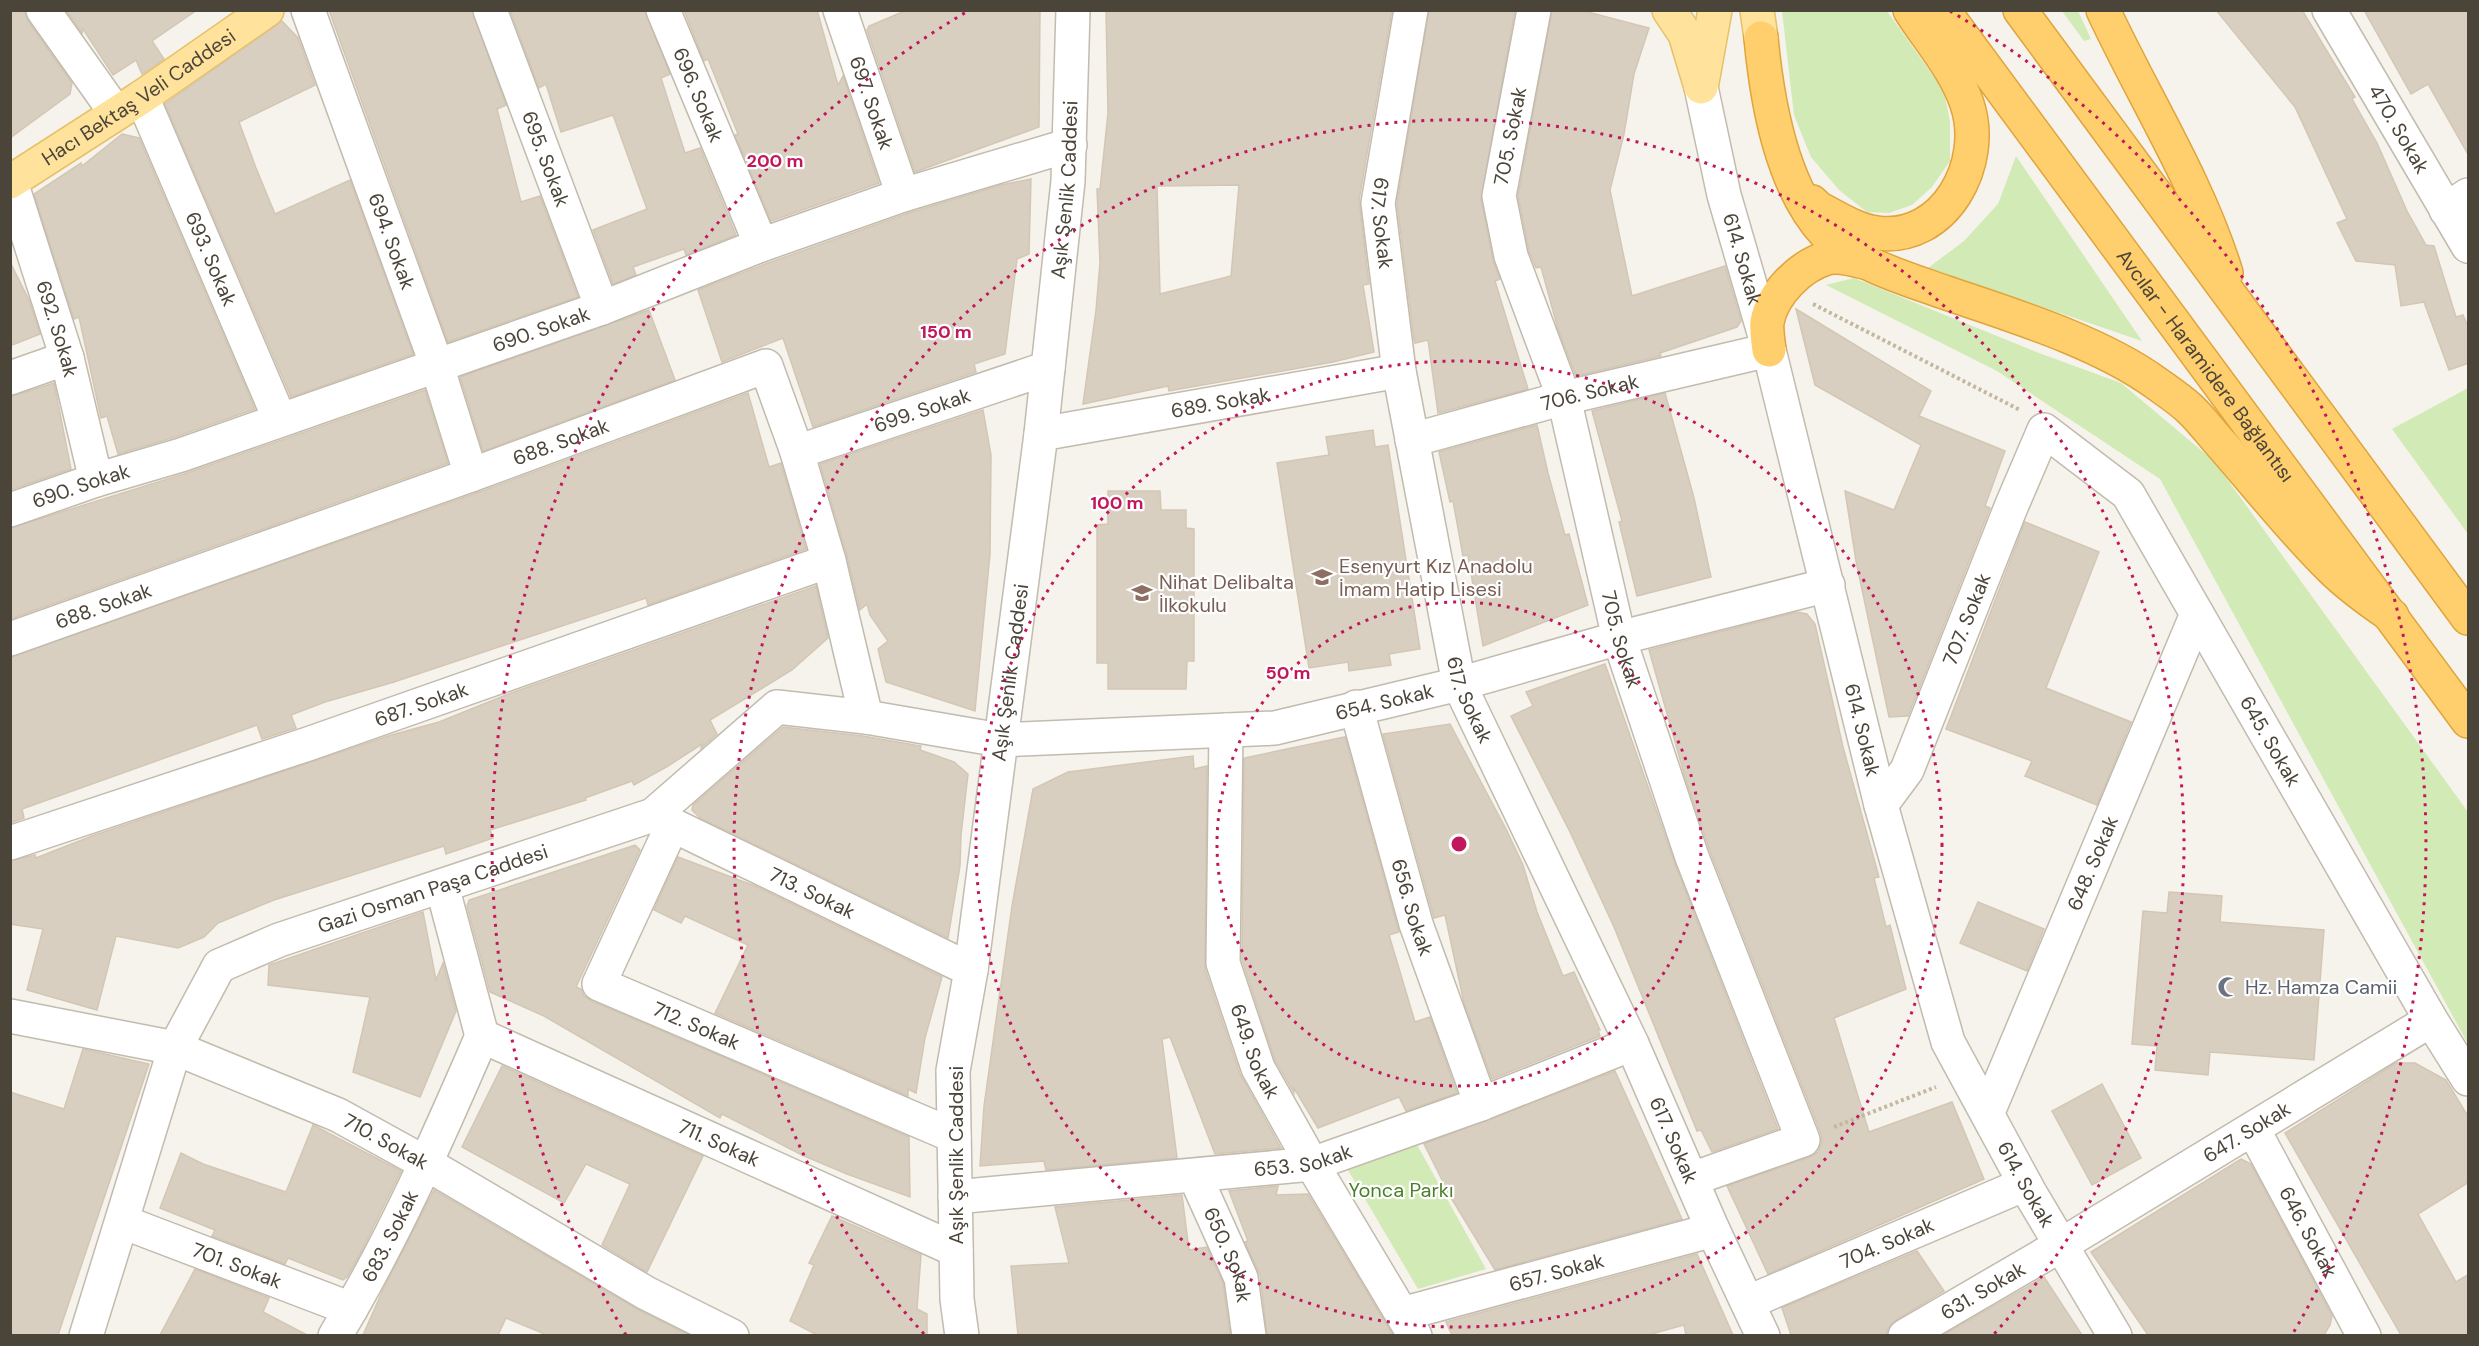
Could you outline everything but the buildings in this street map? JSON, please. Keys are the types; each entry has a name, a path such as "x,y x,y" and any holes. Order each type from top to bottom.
{"highway":[{"path":"1796,186 1818,208 1876,233 1903,233 1926,224 1949,205 1966,177 1972,140 1967,104 1946,64 1910,10"},
{"name":"Avcılar - Haramidere Bağlantısı","path":"1943,10 2469,720"},
{"path":"2020,10 2469,618"},
{"path":"2103,10 2126,60 2188,176 2215,239 2235,303"},
{"path":"1759,24 1766,85 1784,156 1796,186 1812,215 1827,235 1855,255 1899,276 2051,331 2112,356 2153,381 2188,408 2331,569 2391,616"},
{"path":"1769,350 1767,322 1776,301 1790,281 1811,265 1828,258 1843,258 1875,265"}],"main road":[{"path":"1669,10 1685,34 1701,87"},
{"path":"1701,87 1715,10"},
{"name":"Hacı Bektaş Veli Caddesi","path":"11,182 130,105 262,12"}],"street":[{"name":"693. Sokak","path":"43,10 130,105 280,420"},
{"name":"694. Sokak","path":"308,10 437,366 471,475"},
{"name":"695. Sokak","path":"490,10 602,308"},
{"name":"696. Sokak","path":"663,10 761,245"},
{"name":"Aşık Şenlik Caddesi","path":"962,1335 957,1299 953,1071 971,970 1041,434 1068,181 1073,10"},
{"name":"617. Sokak","path":"1411,10 1378,203 1400,371 1459,684 1632,1044 1713,1230 1763,1335"},
{"name":"705. Sokak","path":"1534,10 1499,196 1511,256 1564,398 1619,638 1692,857 1803,1140"},
{"name":"470. Sokak","path":"2335,12 2457,202 2469,246"},
{"name":"697. Sokak","path":"849,13 903,195"},
{"name":"614. Sokak","path":"1701,87 1724,195 1769,350 1881,805 1948,1042 2025,1184 2115,1335"},
{"name":"690. Sokak","path":"10,510 96,480 181,455 602,308 761,245 903,195 1070,145"},
{"name":"692. Sokak","path":"11,182 67,358 96,480"},
{"name":"706. Sokak","path":"1412,440 1564,398 1769,350"},
{"path":"10,378 67,358"},
{"name":"688. Sokak","path":"10,639 471,475 766,366 797,452 829,561 866,717"},
{"name":"699. Sokak","path":"797,452 1048,368"},
{"name":"689. Sokak","path":"1041,434 1400,371"},
{"name":"645. Sokak","path":"2044,430 2128,494 2431,1020 2469,1079"},
{"name":"707. Sokak","path":"1881,805 1907,770 2011,507 2044,430"},
{"name":"687. Sokak","path":"10,843 320,740 829,561"},
{"name":"654. Sokak","path":"1000,740 1275,728 1459,684 1619,638 1828,585"},
{"name":"648. Sokak","path":"1988,1112 2197,614"},
{"name":"Gazi Osman Paşa Caddesi","path":"86,1335 123,1222 175,1048 219,966 279,940 442,886 662,820 777,707 866,717 1000,740"},
{"name":"656. Sokak","path":"1356,707 1416,924 1481,1104"},
{"name":"649. Sokak","path":"1226,730 1223,963 1258,1068 1408,1325"},
{"name":"713. Sokak","path":"662,820 971,970"},
{"name":"712. Sokak","path":"662,820 599,984 954,1136"},
{"path":"442,886 482,1036"},
{"name":"710. Sokak","path":"10,1016 175,1048 338,1115 427,1164 646,1293 732,1335"},
{"name":"647. Sokak","path":"2061,1245 2431,1020"},
{"name":"683. Sokak","path":"343,1322 427,1164 482,1036"},
{"name":"711. Sokak","path":"482,1036 956,1250"},
{"name":"653. Sokak","path":"955,1197 1312,1164 1481,1104 1632,1044"},
{"name":"646. Sokak","path":"2253,1129 2364,1335"},
{"path":"1692,1179 1803,1140"},
{"name":"650. Sokak","path":"1195,1176 1241,1278 1249,1335"},
{"name":"704. Sokak","path":"1749,1302 2025,1184"},
{"name":"701. Sokak","path":"123,1222 343,1322"},
{"name":"657. Sokak","path":"1408,1325 1713,1230"},
{"name":"631. Sokak","path":"1905,1335 2061,1245"}],"path":[{"path":"1809,302 2016,407 2044,430"},
{"path":"1803,1140 1967,1075"}],"green space":[{"path":"1782,11 1887,11 1944,91 1950,122 1950,161 1932,187 1912,205 1889,213 1867,212 1839,190 1811,157 1794,115"},
{"path":"2062,11 2078,11 2091,39 2084,41"},
{"path":"2016,156 2142,341 1928,268 1964,241 1998,204"},
{"path":"1854,278 2039,353 2121,383 2214,461 2468,812 2468,1044 2160,479 1997,371 1826,285"},
{"path":"2468,388 2468,534 2392,429"},
{"name":"Yonca Parkı","path":"1416,1143 1486,1269 1418,1289 1345,1165"}],"place":[{"name":"Esenyurt Kız Anadolu İmam Hatip Lisesi","path":"1322,577"},
{"name":"Nihat Delibalta İlkokulu","path":"1142,593"},
{"name":"Hz. Hamza Camii","path":"2228,987"}]}
